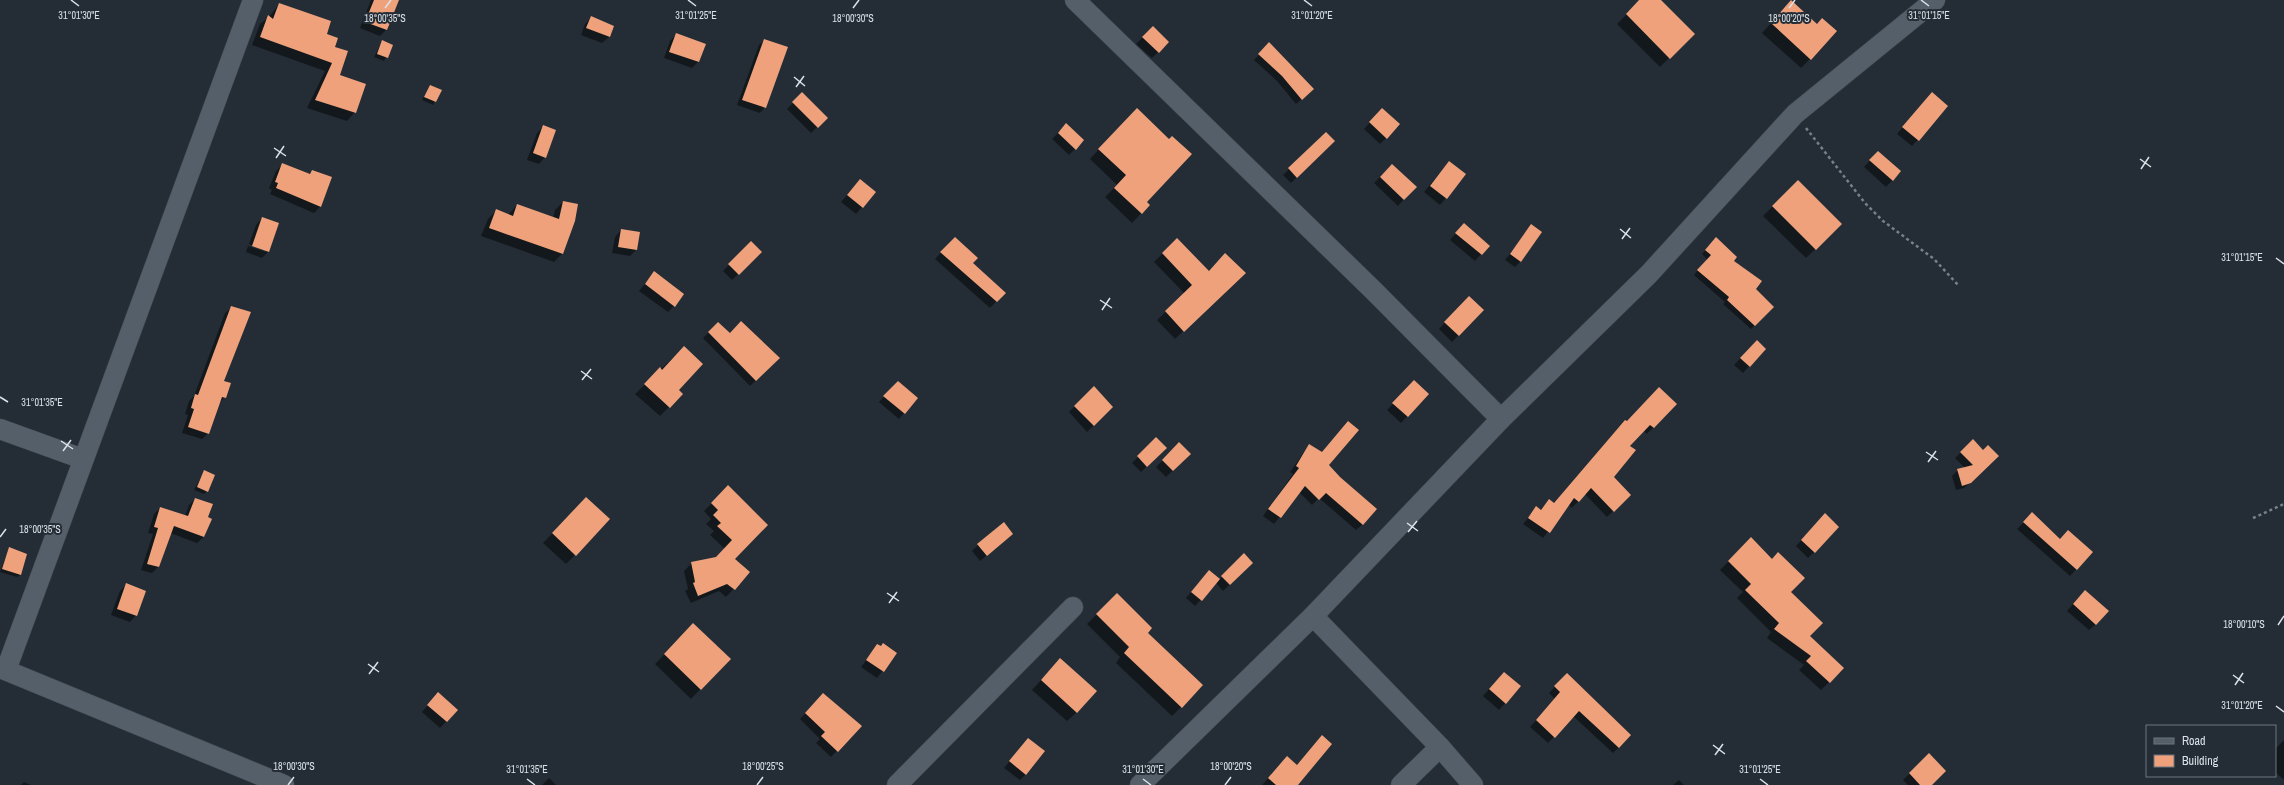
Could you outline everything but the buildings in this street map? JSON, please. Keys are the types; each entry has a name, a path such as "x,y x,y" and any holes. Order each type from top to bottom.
{"street":[{"path":"253,0 83,460 3,669 284,785"},
{"path":"1075,0 1374,291 1501,419"},
{"path":"1140,785 1313,616 1501,419 1649,274 1795,114 1935,0"},
{"path":"0,429 83,460"},
{"path":"898,785 1073,607"},
{"path":"1313,616 1440,747 1473,785"},
{"path":"1401,785 1440,747"}],"path":[{"path":"1795,114 1865,203 1883,221 1934,260 1959,286"},
{"path":"2253,518 2284,504"}]}
